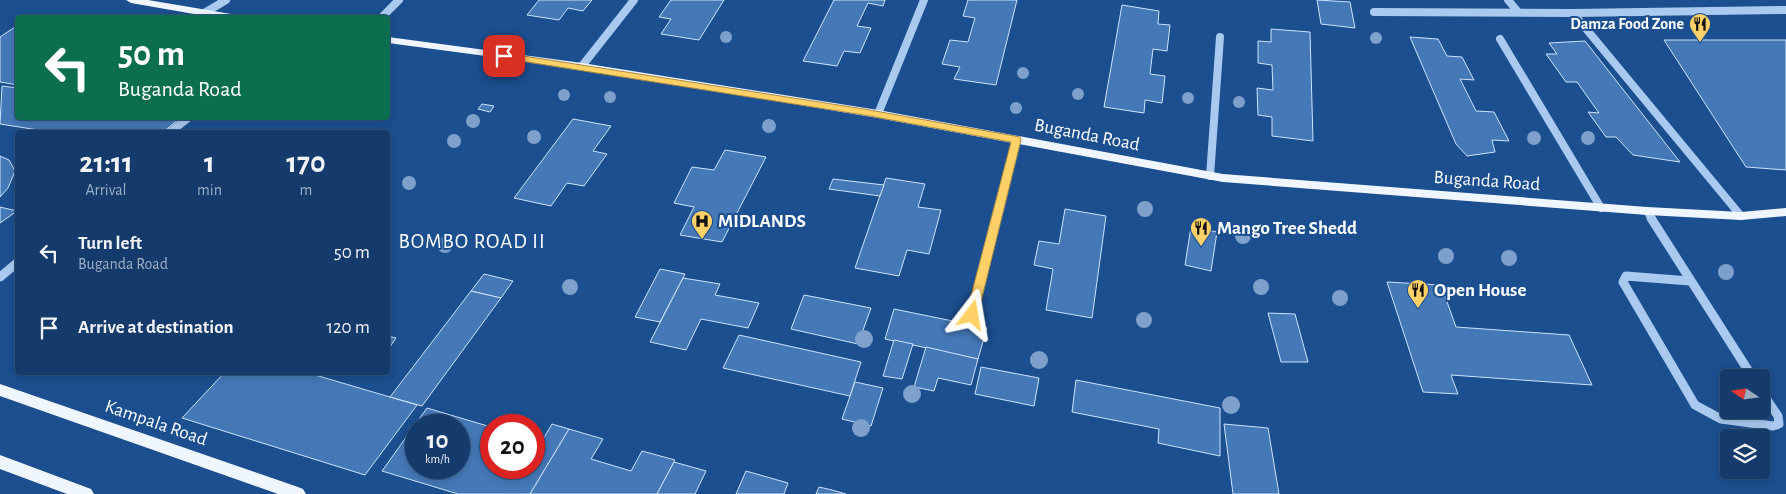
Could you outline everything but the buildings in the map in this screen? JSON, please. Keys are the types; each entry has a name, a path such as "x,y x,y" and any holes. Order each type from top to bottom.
{"main road":[{"path":"130,0 222,15"},
{"name":"Buganda Road","path":"390,40 582,66 878,114 1210,176 1647,211 1741,216 1786,212"},
{"name":"Kampala Road","path":"0,390 298,494"},
{"path":"0,462 86,494"}],"lane":[{"path":"206,12 226,0"},
{"path":"384,15 399,0"},
{"path":"582,66 634,0"},
{"path":"878,114 924,0"},
{"path":"1508,0 1518,12"},
{"path":"1374,12 1573,13 1786,10"},
{"path":"1573,13 1741,216"},
{"path":"1210,176 1218,100 1220,37"},
{"path":"1500,39 1600,208"},
{"path":"173,130 185,120"},
{"path":"972,315 1016,140"},
{"path":"1647,211 1746,369"},
{"path":"0,277 15,264"},
{"path":"1690,281 1626,276 1623,282 1694,404 1703,413 1720,419"},
{"path":"1721,419 1773,426 1779,424 1778,416 1770,404"}],"place":[{"name":"Damza Food Zone","path":"1700,43"},
{"name":"MIDLANDS","path":"702,240"},
{"name":"Mango Tree Shedd","path":"1201,247"},
{"name":"Open House","path":"1418,309"}],"district":[{"name":"BOMBO ROAD II","path":"472,241"}],"route":[{"path":"504,56 582,66 864,112 1016,140 972,315"}]}
